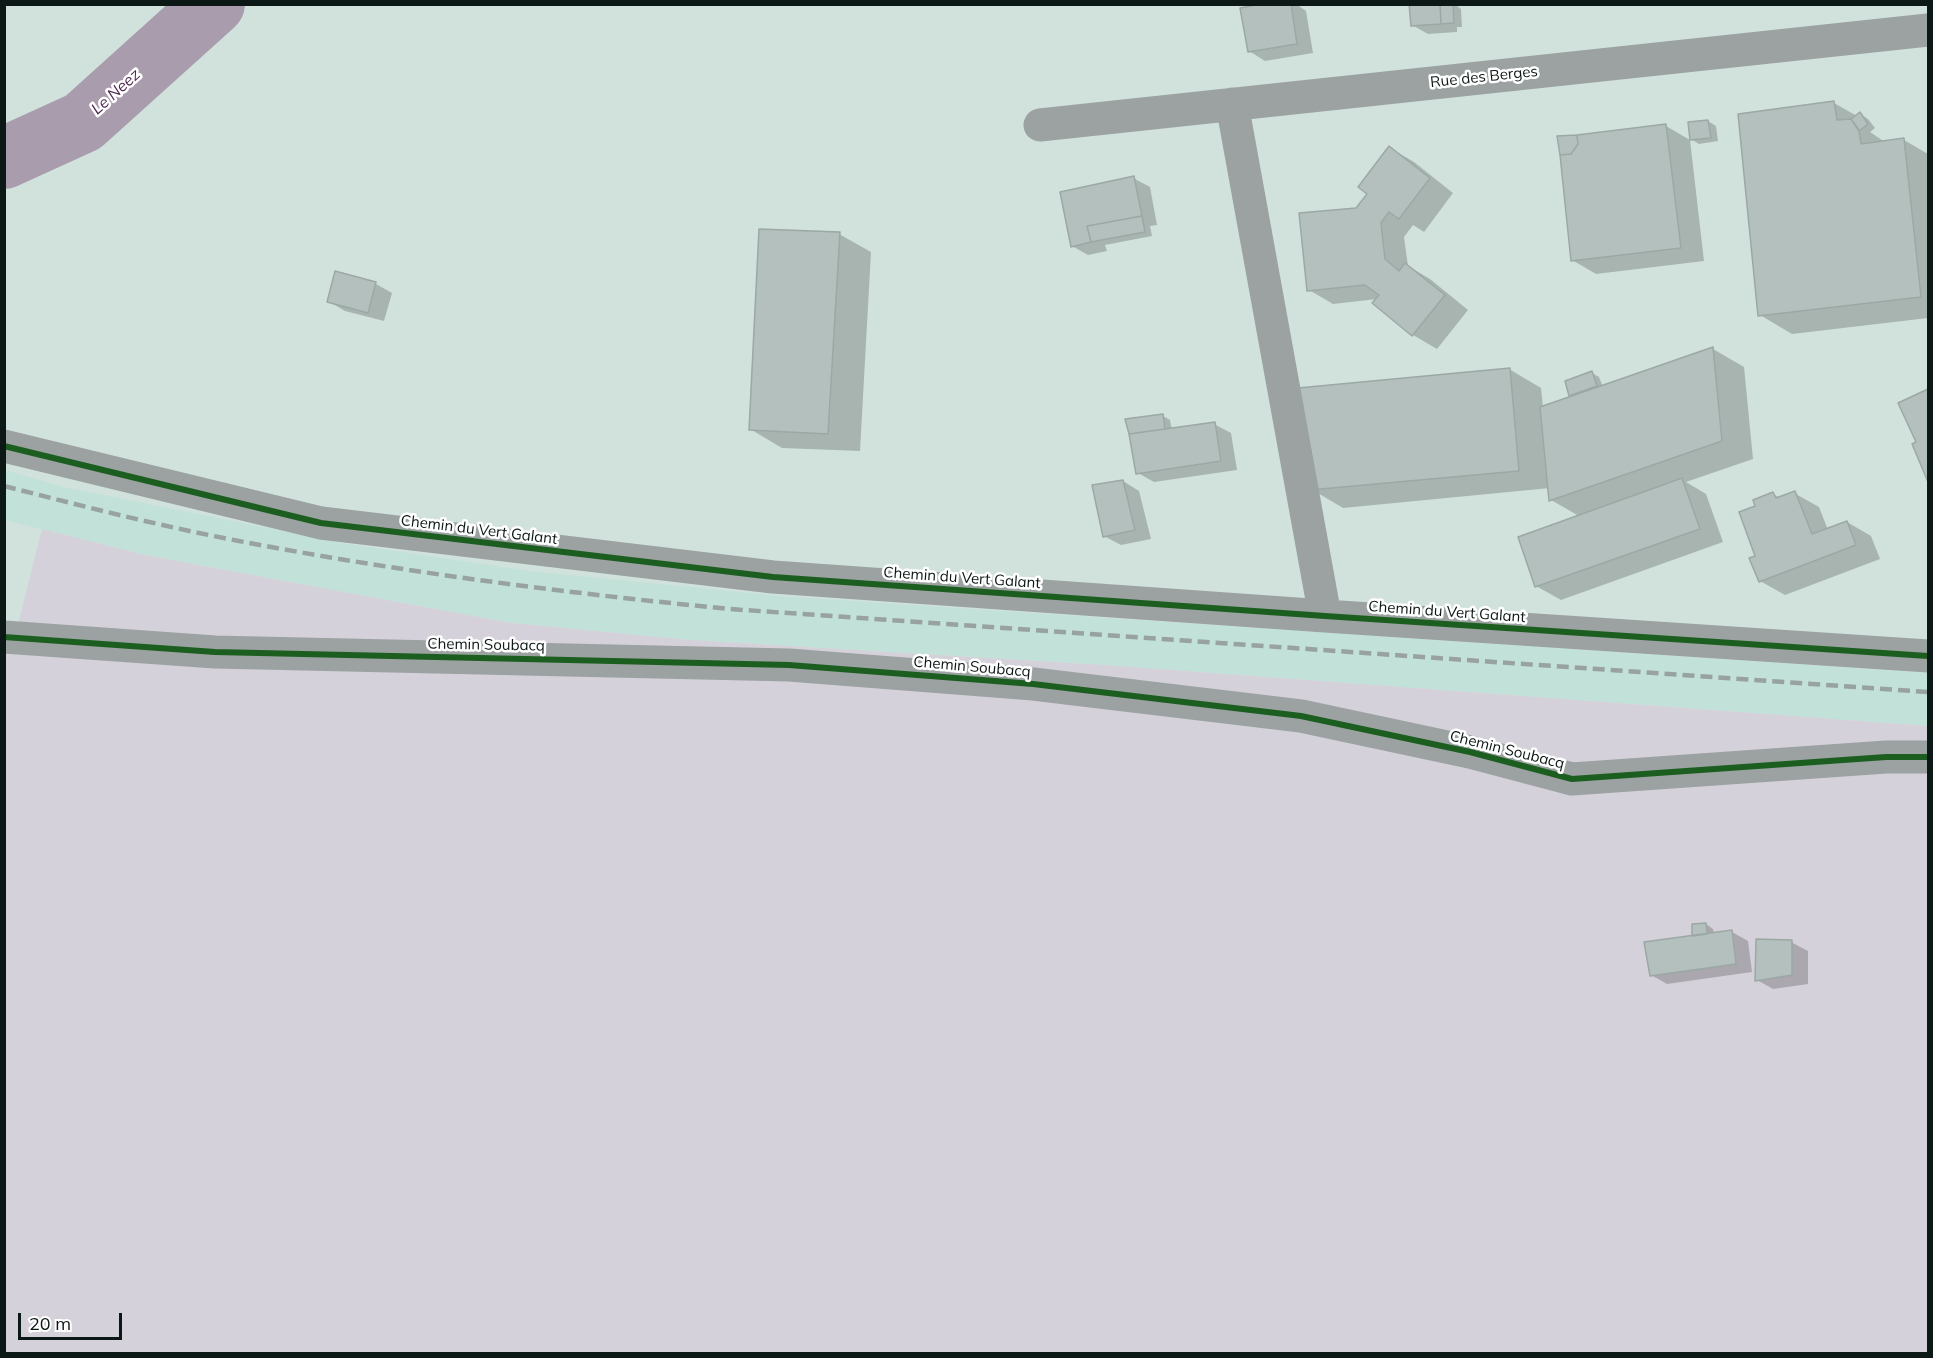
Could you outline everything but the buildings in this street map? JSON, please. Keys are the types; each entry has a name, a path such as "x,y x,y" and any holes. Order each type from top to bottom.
{"street":[{"name":"Rue des Berges","path":"1040,125 1929,30"},
{"path":"1232,104 1325,616"},
{"name":"Chemin du Vert Galant","path":"4,446 321,523 773,577 1929,656"},
{"name":"Chemin Soubacq","path":"4,637 215,652 789,664 1033,684 1300,716 1470,752 1572,779 1886,757 1929,757"}],"shaded area":[{"path":"5,470 64,487 342,543 529,571 779,596 1928,673 1928,726 1104,665 691,640 511,623 145,555 5,520"},
{"path":"42,529 145,555 511,623 691,640 1104,665 1928,726 1928,1353 5,1354 4,649 12,649"}],"waterway":[{"name":"Le Neez","path":"4,158 83,122 214,4"}],"railway":[{"path":"4,486 180,529 300,552 483,581 668,603 1928,692"}],"cycle path":[{"path":"4,446 321,523 773,577 1928,656"},
{"path":"4,637 215,652 789,665 1033,684 1301,716 1470,752 1572,779 1886,757 1928,757"}]}
